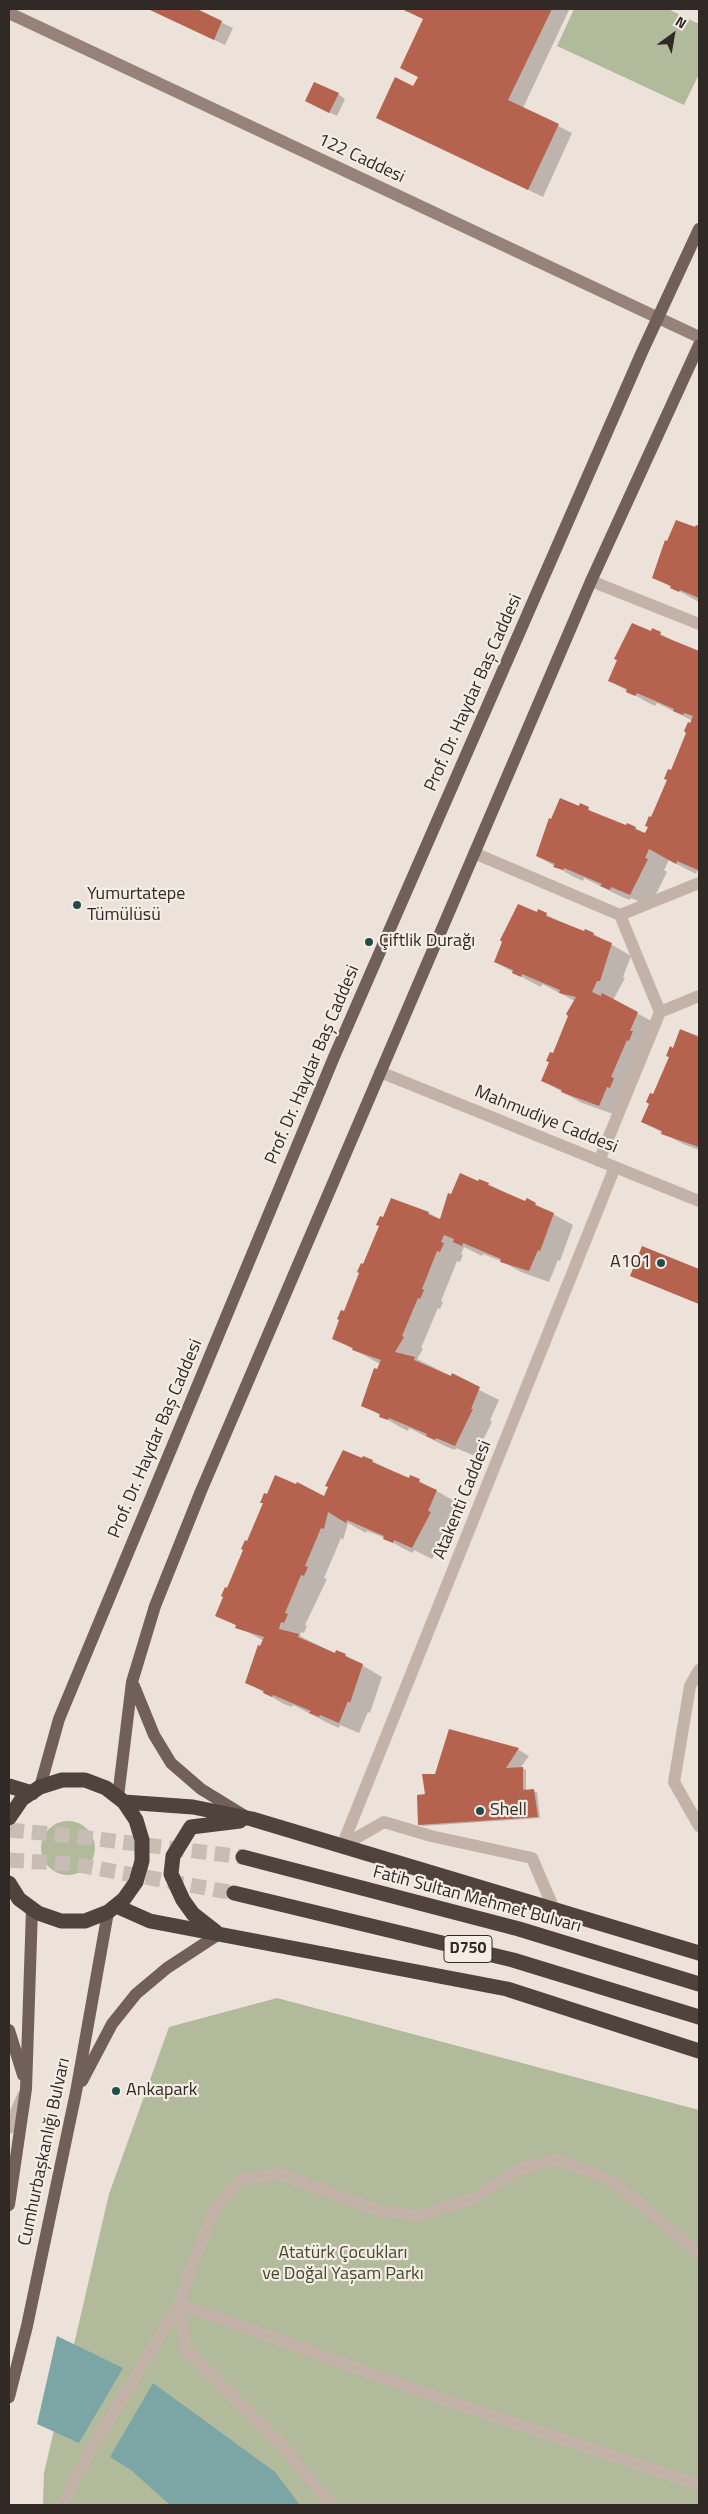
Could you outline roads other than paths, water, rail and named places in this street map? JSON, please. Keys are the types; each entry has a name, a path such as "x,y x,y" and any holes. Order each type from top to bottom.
{"highway":[{"path":"9,1818 22,1799 36,1790 62,1780 85,1780 106,1788 121,1800 136,1820 142,1840 142,1861 136,1882 124,1899 112,1909 85,1921 61,1921 38,1913 14,1898 9,1883"},
{"path":"9,1786 36,1790"},
{"path":"121,1800 193,1807 252,1820 699,1953"},
{"path":"219,1934 193,1914 183,1900 171,1874 173,1856 191,1827 252,1820"},
{"name":"Fatih Sultan Mehmet Bulvarı","path":"243,1857 519,1929 699,1984"},
{"name":"D750","path":"234,1893 513,1960 699,2016"},
{"path":"112,1909 150,1921 507,1989 699,2052"}],"main road":[{"name":"122 Caddesi","path":"9,13 699,337"},
{"name":"Prof. Dr. Haydar Baş Caddesi","path":"36,1790 58,1719 334,1057 658,317 699,229"},
{"path":"121,1800 132,1682 155,1606 201,1491 591,581 699,345"},
{"path":"132,1682 154,1735 171,1763 201,1789 252,1820"},
{"name":"Cumhurbaşkanlığı Bulvarı","path":"9,2205 26,2088 32,1909"},
{"name":"Cumhurbaşkanlığı Bulvarı","path":"9,2397 27,2326 112,1909"},
{"path":"76,2092 112,2024 136,1994 167,1968 219,1934"},
{"path":"9,2030 26,2088"}],"street":[{"path":"591,581 699,624"},
{"path":"474,853 620,915 660,1012 599,1161"},
{"path":"620,915 699,883"},
{"path":"660,1012 699,996"},
{"name":"Mahmudiye Caddesi","path":"380,1072 699,1201"},
{"name":"Atakenti Caddesi","path":"342,1846 615,1167"},
{"path":"699,1670 690,1686 674,1782 699,1826"},
{"path":"342,1846 384,1822 431,1836 532,1858 554,1909"},
{"path":"9,2128 26,2088"},
{"path":"62,2505 83,2463 180,2304 188,2276 214,2211 241,2178 279,2174 380,2211 418,2216 474,2198 518,2170 555,2159 614,2181 699,2254"},
{"path":"180,2304 444,2400 699,2485"},
{"path":"180,2304 185,2348 286,2450 331,2505"}],"water":[{"path":"57,2336 123,2368 79,2443 37,2424"},
{"path":"153,2383 275,2472 300,2505 170,2505 131,2470 110,2457"}],"tunnel":[{"path":"9,1830 243,1857"},
{"path":"9,1860 73,1864 234,1893"}],"place":[{"name":"Yumurtatepe Tümülüsü","path":"77,905"},
{"name":"Çiftlik Durağı","path":"369,942"},
{"name":"A101","path":"661,1263"},
{"name":"Shell","path":"480,1811"},
{"name":"Ankapark","path":"116,2091"}],"park label":[{"name":"Atatürk Çocukları ve Doğal Yaşam Parkı","path":"343,2264"}]}
